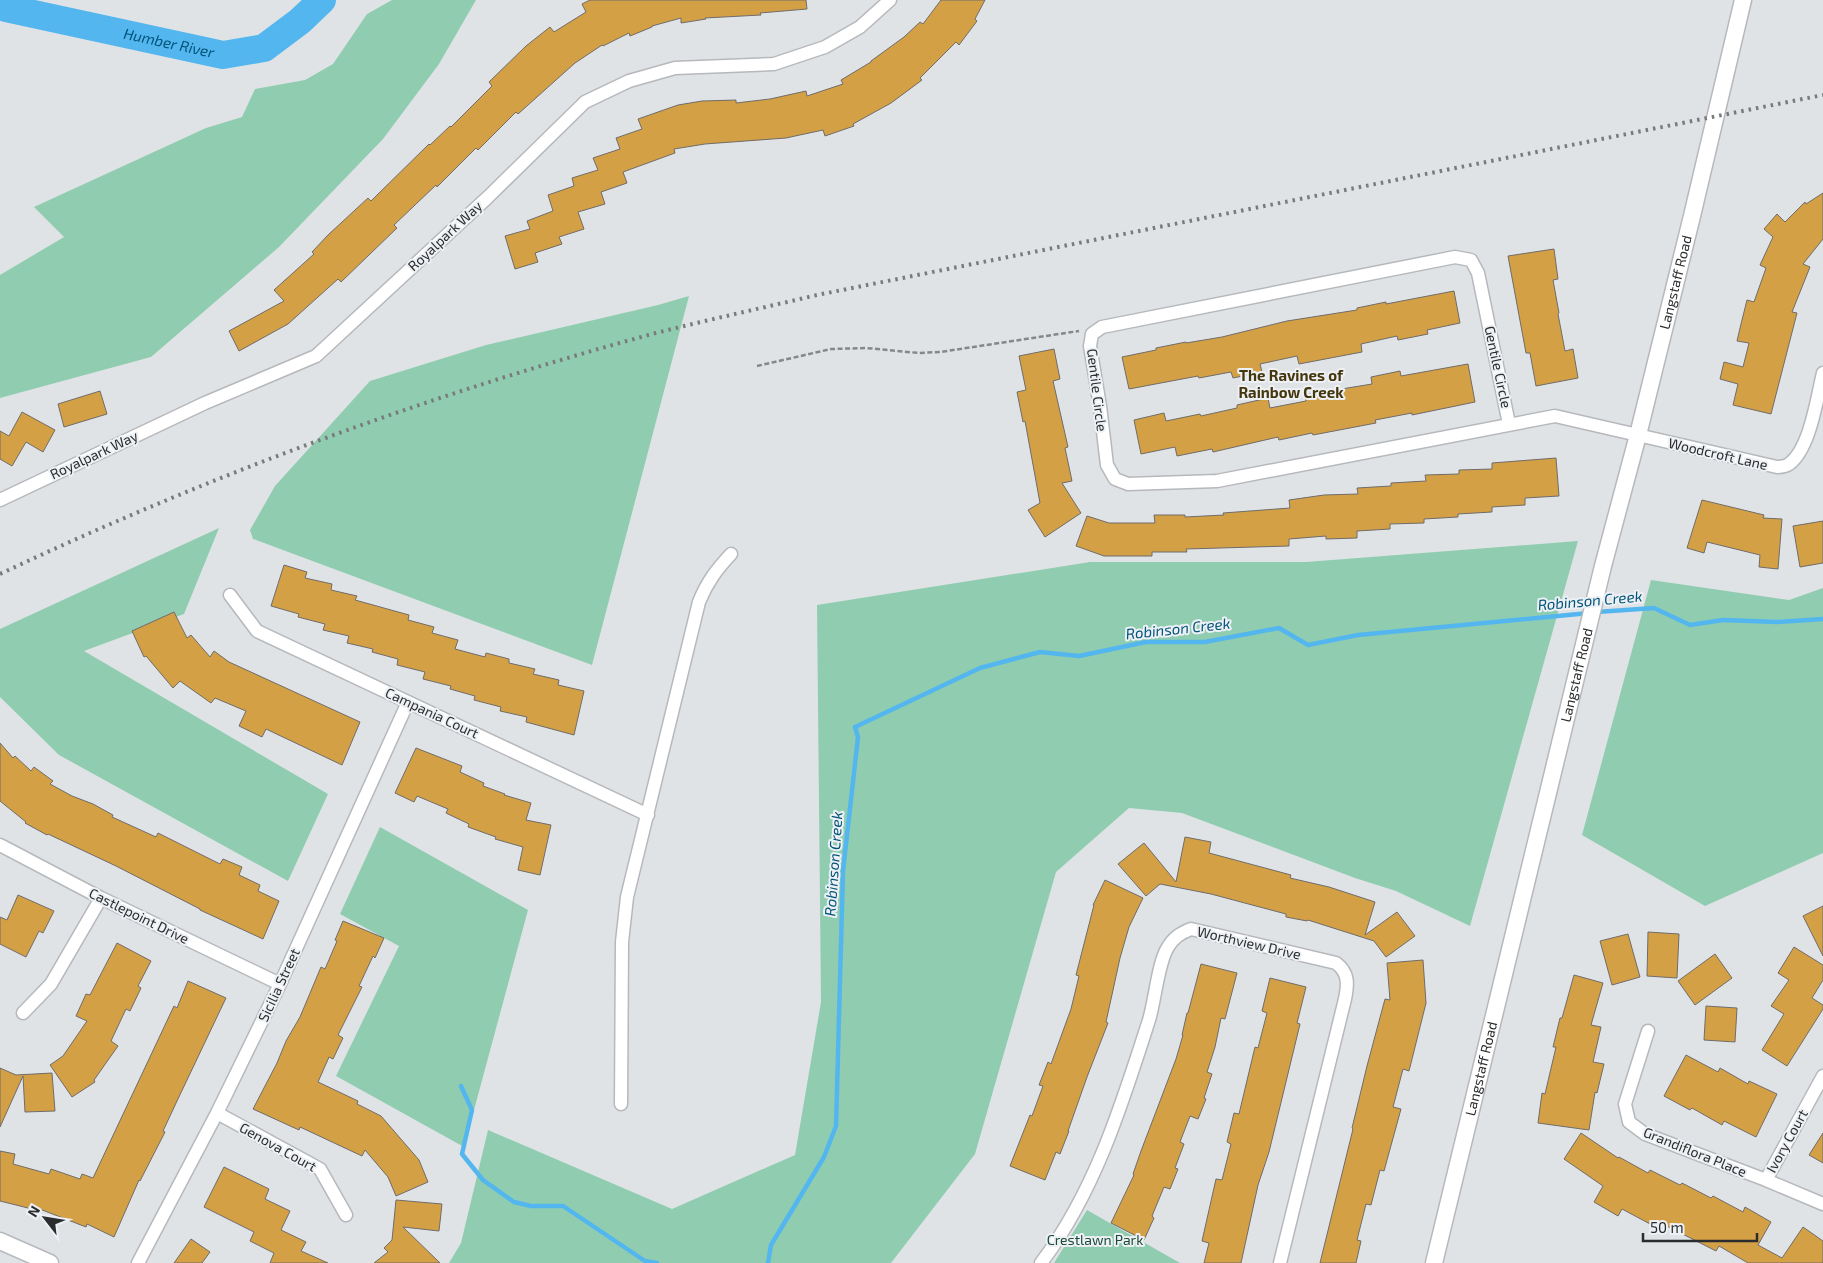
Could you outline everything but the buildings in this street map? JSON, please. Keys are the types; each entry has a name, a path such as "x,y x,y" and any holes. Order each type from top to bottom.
{"street":[{"name":"Royalpark Way","path":"0,500 205,403 316,356 481,203 585,102 629,80 675,68 774,64 817,50 860,27 890,0"},
{"name":"Langstaff Road","path":"1434,1263 1583,647 1692,216 1743,0"},
{"name":"Gentile Circle","path":"1510,424 1478,273 1471,260 1455,257 1102,327 1092,334 1090,346 1107,465 1115,479 1128,484 1217,482 1555,416 1638,435"},
{"name":"Woodcroft Lane","path":"1638,435 1769,466 1787,466 1798,455 1806,441 1823,373"},
{"path":"621,1104 622,942 626,898 700,602 706,586 731,554"},
{"name":"Campania Court","path":"230,595 257,631 648,815"},
{"name":"Sicilia Street","path":"138,1263 217,1113 280,984 408,702"},
{"name":"Castlepoint Drive","path":"0,845 101,898 280,984"},
{"path":"23,1013 50,984 101,898"},
{"name":"Worthview Drive","path":"1041,1263 1067,1224 1101,1154 1134,1067 1150,1016 1167,948 1178,934 1191,929 1336,963 1343,969 1347,979 1345,999 1280,1263"},
{"name":"Grandiflora Place","path":"1648,1031 1625,1104 1629,1122 1645,1134 1823,1204"},
{"name":"Ivory Court","path":"1766,1180 1823,1076"},
{"name":"Genova Court","path":"217,1113 320,1169 346,1215"},
{"path":"0,1241 50,1263"}],"path":[{"path":"757,366 832,349 866,348 919,353 940,352 1076,331"}],"green space":[{"path":"392,0 476,0 439,64 383,139 279,247 151,357 0,398 0,275 64,237 34,207 206,128 242,117 255,89 305,80 333,64 367,14"},
{"path":"689,296 592,665 253,539 250,530 275,486 370,381 486,345"},
{"path":"219,528 184,614 84,651 328,794 288,881 59,755 0,697 0,629"},
{"path":"1578,541 1470,926 1396,891 1355,878 1182,813 1129,808 1056,872 975,1154 891,1263 449,1263 461,1243 488,1130 672,1209 795,1155 821,1002 817,605 1090,562 1306,562"},
{"path":"1651,580 1789,600 1823,588 1823,853 1705,906 1582,835"},
{"path":"380,827 528,910 464,1147 336,1076 399,946 340,914"},
{"name":"Crestlawn Park","path":"1087,1210 1180,1263 1054,1263"}],"waterway":[{"name":"Humber River","path":"0,4 6,8 223,55 264,48 300,21 322,0"},
{"name":"Robinson Creek","path":"1597,612 1654,608 1690,625 1723,620 1777,622 1823,619"},
{"name":"Robinson Creek","path":"768,1263 771,1245 824,1157 836,1126 843,871 858,737 855,727 980,668 1040,652 1079,656 1146,642 1205,642 1279,628 1308,645 1358,635 1589,613"},
{"path":"461,1086 472,1110 462,1154 483,1180 514,1202 531,1206 563,1206 645,1261 657,1263"}],"railway":[{"path":"0,574 159,503 321,440 485,383 652,334 817,295 1823,95"}],"district":[{"name":"The Ravines of Rainbow Creek","path":"1291,384"}]}
